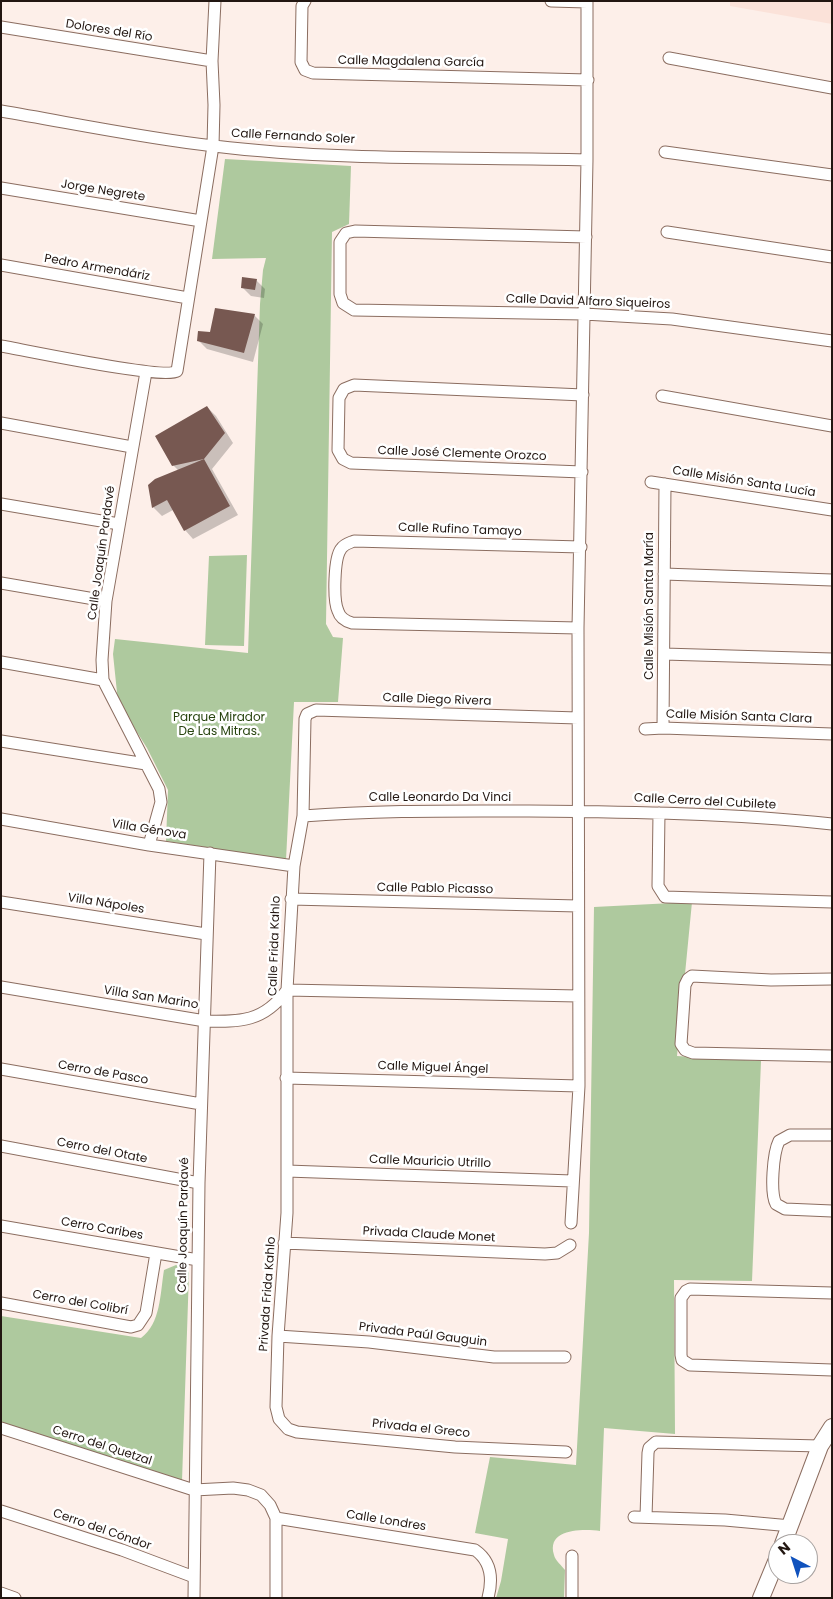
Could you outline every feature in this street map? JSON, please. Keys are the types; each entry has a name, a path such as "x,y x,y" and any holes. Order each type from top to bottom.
{"street":[{"path":"1,346 146,372 173,374 178,369 213,146 212,61 215,1"},
{"name":"Calle Magdalena García","path":"304,1 302,6 301,62 305,70 313,74 588,80"},
{"path":"551,1 587,2 586,237 578,628 578,1086 571,1223"},
{"name":"Dolores del Río","path":"1,27 212,61"},
{"path":"669,58 832,88"},
{"name":"Calle Fernando Soler","path":"1,111 213,146 362,155 587,160"},
{"path":"665,152 832,175"},
{"name":"Jorge Negrete","path":"1,188 201,221"},
{"name":"Calle David Alfaro Siqueiros","path":"586,237 356,231 346,233 340,242 340,294 343,303 354,310 584,314 687,320 832,341"},
{"path":"667,232 832,257"},
{"name":"Pedro Armendáriz","path":"1,265 188,298"},
{"name":"Calle Joaquín Pardavé","path":"146,372 106,600 103,680 159,789 161,802 149,845"},
{"name":"Calle José Clemente Orozco","path":"582,472 351,463 343,459 338,450 339,398 344,389 354,385 583,395"},
{"path":"662,396 832,426"},
{"path":"1,423 132,447"},
{"name":"Calle Misión Santa Lucía","path":"651,482 832,510"},
{"name":"Calle Misión Santa María","path":"662,728 665,484"},
{"path":"1,504 119,524"},
{"name":"Calle Rufino Tamayo","path":"578,628 352,623 343,619 336,609 335,594 337,556 340,550 348,543 354,541 581,547"},
{"path":"664,574 832,580"},
{"path":"1,583 106,600"},
{"path":"664,654 832,658"},
{"path":"1,662 103,680"},
{"name":"Calle Diego Rivera","path":"304,724 307,714 316,710 578,718"},
{"name":"Calle Frida Kahlo","path":"287,1171 287,990 294,866 303,816 304,724"},
{"name":"Calle Misión Santa Clara","path":"645,729 832,734"},
{"path":"1,741 146,764"},
{"name":"Calle Leonardo Da Vinci","path":"303,816 368,811 577,812"},
{"name":"Calle Cerro del Cubilete","path":"577,812 659,813 832,824"},
{"path":"659,813 658,886 665,897 680,899 832,902"},
{"name":"Villa Génova","path":"1,819 149,845 294,866"},
{"name":"Calle Joaquín Pardavé","path":"194,1598 198,1184 210,853"},
{"name":"Calle Pablo Picasso","path":"291,899 578,906"},
{"name":"Villa Nápoles","path":"1,902 206,934"},
{"path":"832,979 771,980 692,976 685,985 681,1044 685,1050 693,1053 832,1056"},
{"name":"Villa San Marino","path":"1,987 204,1021 238,1022 254,1018 271,1008 287,990"},
{"path":"287,990 578,996"},
{"name":"Cerro de Pasco","path":"1,1069 201,1104"},
{"name":"Calle Miguel Ángel","path":"286,1078 578,1086"},
{"path":"832,1135 790,1135 778,1141 774,1154 773,1194 776,1204 785,1209 832,1212"},
{"name":"Cerro del Otate","path":"1,1146 198,1184"},
{"name":"Calle Mauricio Utrillo","path":"287,1171 572,1180"},
{"name":"Privada Frida Kahlo","path":"279,1419 276,1407 278,1336 287,1171"},
{"name":"Cerro Caribes","path":"1,1226 198,1260"},
{"name":"Privada Claude Monet","path":"284,1243 545,1254 557,1253 570,1245"},
{"name":"Cerro del Colibrí","path":"1,1303 131,1327 138,1325 146,1312 156,1252"},
{"path":"832,1293 774,1290 686,1290 682,1298 681,1345 681,1355 686,1364 832,1370"},
{"name":"Privada Paúl Gauguin","path":"278,1336 369,1342 494,1357 565,1357"},
{"name":"Privada el Greco","path":"279,1419 288,1428 297,1432 455,1448 566,1452"},
{"path":"788,1534 820,1446 832,1427"},
{"name":"Cerro del Quetzal","path":"1,1428 194,1490"},
{"path":"646,1516 648,1452 649,1448 656,1442 820,1446"},
{"path":"194,1490 232,1488 248,1490 261,1495 270,1505 276,1518 276,1598"},
{"name":"Cerro del Cóndor","path":"1,1511 122,1550 194,1577"},
{"path":"634,1517 646,1516 791,1526"},
{"name":"Calle Londres","path":"276,1518 466,1547 475,1550 486,1561 490,1579 488,1598"},
{"path":"572,1556 572,1598"},
{"path":"761,1598 768,1581"},
{"path":"1,1593 15,1598"}],"shaded area":[{"path":"730,1 832,1 832,24 730,6"}],"green space":[{"name":"Parque Mirador De Las Mitras.","path":"225,159 351,166 349,224 332,232 326,624 333,637 343,638 338,702 294,702 286,860 166,841 168,790 147,748 118,702 113,654 115,639 248,653 260,304 266,258 212,259"},
{"path":"247,555 244,646 205,645 209,556"},
{"path":"692,902 677,1056 761,1061 752,1281 674,1280 675,1434 604,1428 600,1531 568,1532 561,1535 553,1546 557,1561 565,1570 564,1598 496,1598 501,1581 508,1539 475,1533 490,1457 576,1465 589,1233 594,907"},
{"path":"176,1265 189,1272 182,1481 1,1422 1,1316 141,1338 148,1332 156,1316 164,1270"}],"building":[{"path":"242,277 257,279 255,290 241,288"},
{"path":"215,308 255,314 244,353 197,341 198,331 210,332"},
{"path":"207,406 225,433 204,459 172,466 155,436"},
{"path":"204,459 230,506 184,531 167,500 152,508 148,485 155,479"}]}
